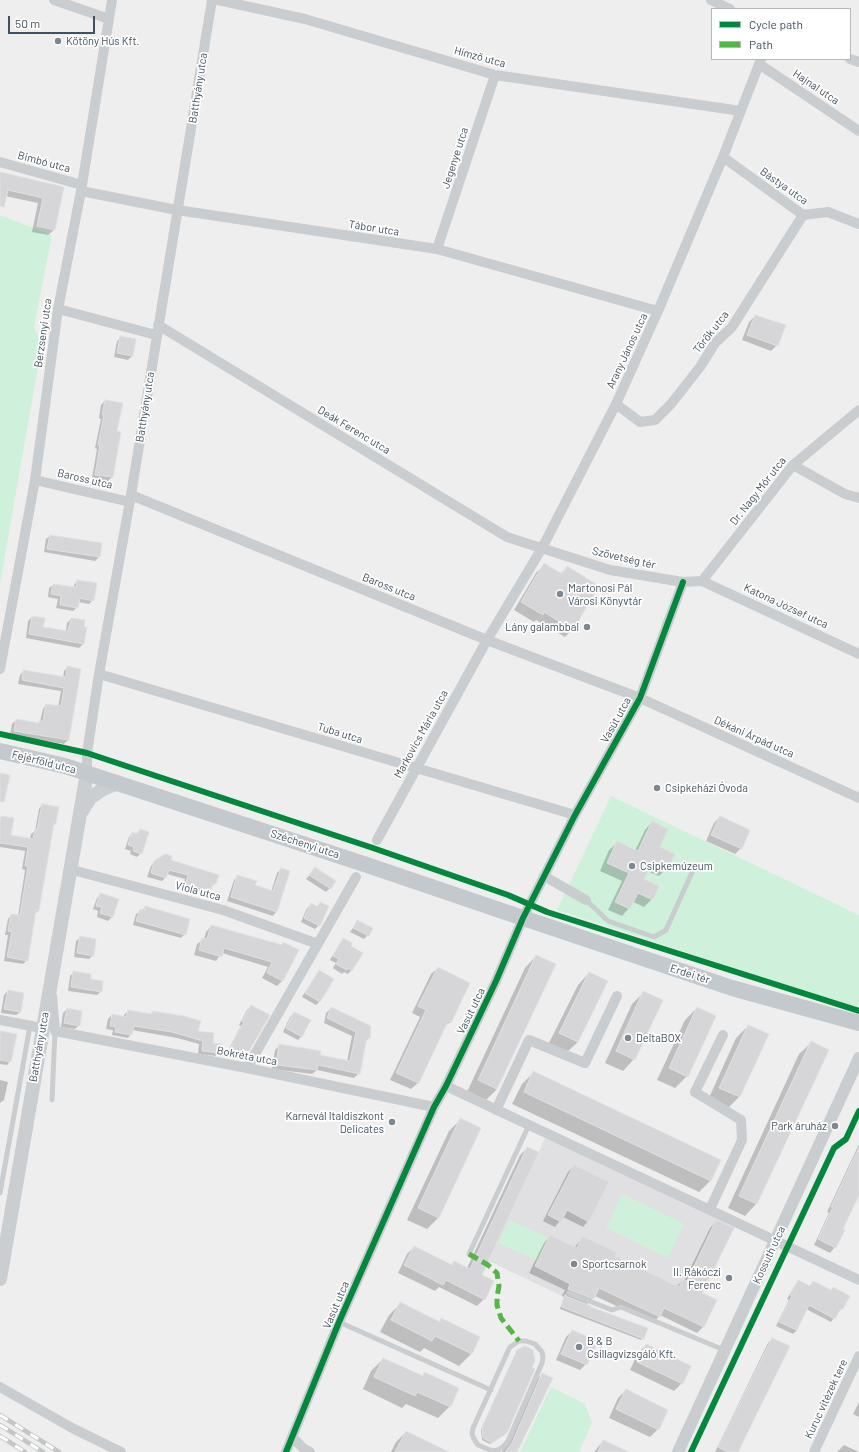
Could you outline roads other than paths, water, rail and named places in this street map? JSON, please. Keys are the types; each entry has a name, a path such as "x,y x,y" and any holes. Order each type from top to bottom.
{"main road":[{"name":"Fejérföld utca","path":"0,751 87,773"},
{"name":"Széchenyi utca","path":"87,773 523,918"},
{"name":"Batthyány utca","path":"0,1278 87,773"},
{"name":"Batthyány utca","path":"79,815 90,798 103,789 118,783"},
{"name":"Erdei tér","path":"523,918 732,988 859,1023"}],"street":[{"path":"54,0 109,19"},
{"name":"Berzsenyi utca","path":"0,669 35,480 58,309 81,188 112,0"},
{"name":"Batthyány utca","path":"87,773 87,753 99,674 130,498 212,0"},
{"name":"Hímző utca","path":"218,0 305,19 495,75 741,111"},
{"path":"711,0 728,8"},
{"name":"Arany János utca","path":"486,640 542,548 616,404 658,311 723,157 760,61"},
{"name":"Hajnal utca","path":"760,61 859,131"},
{"name":"Jegenye utca","path":"437,249 495,75"},
{"name":"Bástya utca","path":"723,157 803,215 828,212 859,224"},
{"name":"Bimbó utca","path":"0,162 81,188"},
{"name":"Tábor utca","path":"81,188 178,210 437,249 658,311"},
{"name":"Török utca","path":"616,404 640,422 656,420 672,404 700,367 715,344 732,327 803,215"},
{"name":"Deák Ferenc utca","path":"58,309 157,330 507,537 542,548"},
{"name":"Dr. Nagy Mór utca","path":"702,581 793,464 859,410"},
{"path":"793,464 840,491 859,498"},
{"name":"Baross utca","path":"35,480 130,498 486,640 640,698"},
{"name":"Szövetség tér","path":"542,548 610,570 683,582 702,581"},
{"name":"Katona József utca","path":"702,581 859,654"},
{"name":"Vasút utca","path":"286,1452 339,1322 434,1107 446,1086 496,982 523,918 575,814 640,698 683,582"},
{"name":"Markovics Mária utca","path":"377,840 486,640"},
{"name":"Tuba utca","path":"99,674 416,769 575,814"},
{"name":"Dékáni Árpád utca","path":"640,698 859,798"},
{"name":"Viola utca","path":"70,869 223,910 318,944"},
{"path":"544,876 586,900"},
{"path":"247,1068 356,877"},
{"path":"496,1110 529,1040 585,1063 617,996"},
{"name":"Bokréta utca","path":"0,1020 247,1068 434,1107"},
{"path":"710,1209 742,1140 740,1120 696,1092 723,1035"},
{"name":"Kossuth utca","path":"678,1452 859,1058"},
{"path":"446,1086 859,1280"},
{"name":"Kuruc vitézek tere","path":"814,1452 859,1356"},
{"path":"0,1387 74,1429 121,1452"},
{"path":"292,1437 303,1448 310,1452"}],"lane":[{"path":"586,900 608,921 654,937 666,930 694,868 691,867"},
{"path":"42,1028 52,1100"},
{"path":"0,1193 42,1028"},
{"path":"469,1254 529,1125"},
{"path":"569,1293 612,1310 621,1307 725,1350"},
{"path":"339,1322 491,1390"},
{"path":"519,1341 526,1341 535,1344 542,1352 542,1363 508,1441 503,1447 492,1451 478,1444 472,1434 473,1428 491,1390 510,1347 519,1341"}],"railway":[{"path":"0,1415 59,1452"},
{"path":"0,1425 43,1452"},
{"path":"0,1436 25,1452"}],"place":[{"name":"Kötöny Hús Kft.","path":"58,41"},
{"name":"Martonosi Pál Városi Könyvtár","path":"560,594"},
{"name":"Lány galambbal","path":"587,627"},
{"name":"Csipkeházi Óvoda","path":"657,788"},
{"name":"Csipkemúzeum","path":"632,866"},
{"name":"DeltaBOX","path":"628,1038"},
{"name":"Karnevál Italdiszkont Delicates","path":"392,1122"},
{"name":"Park áruház","path":"835,1126"},
{"name":"Sportcsarnok","path":"574,1264"},
{"name":"II. Rákóczi Ferenc","path":"729,1278"},
{"name":"B & B Csillagvizsgáló Kft.","path":"579,1347"}]}
